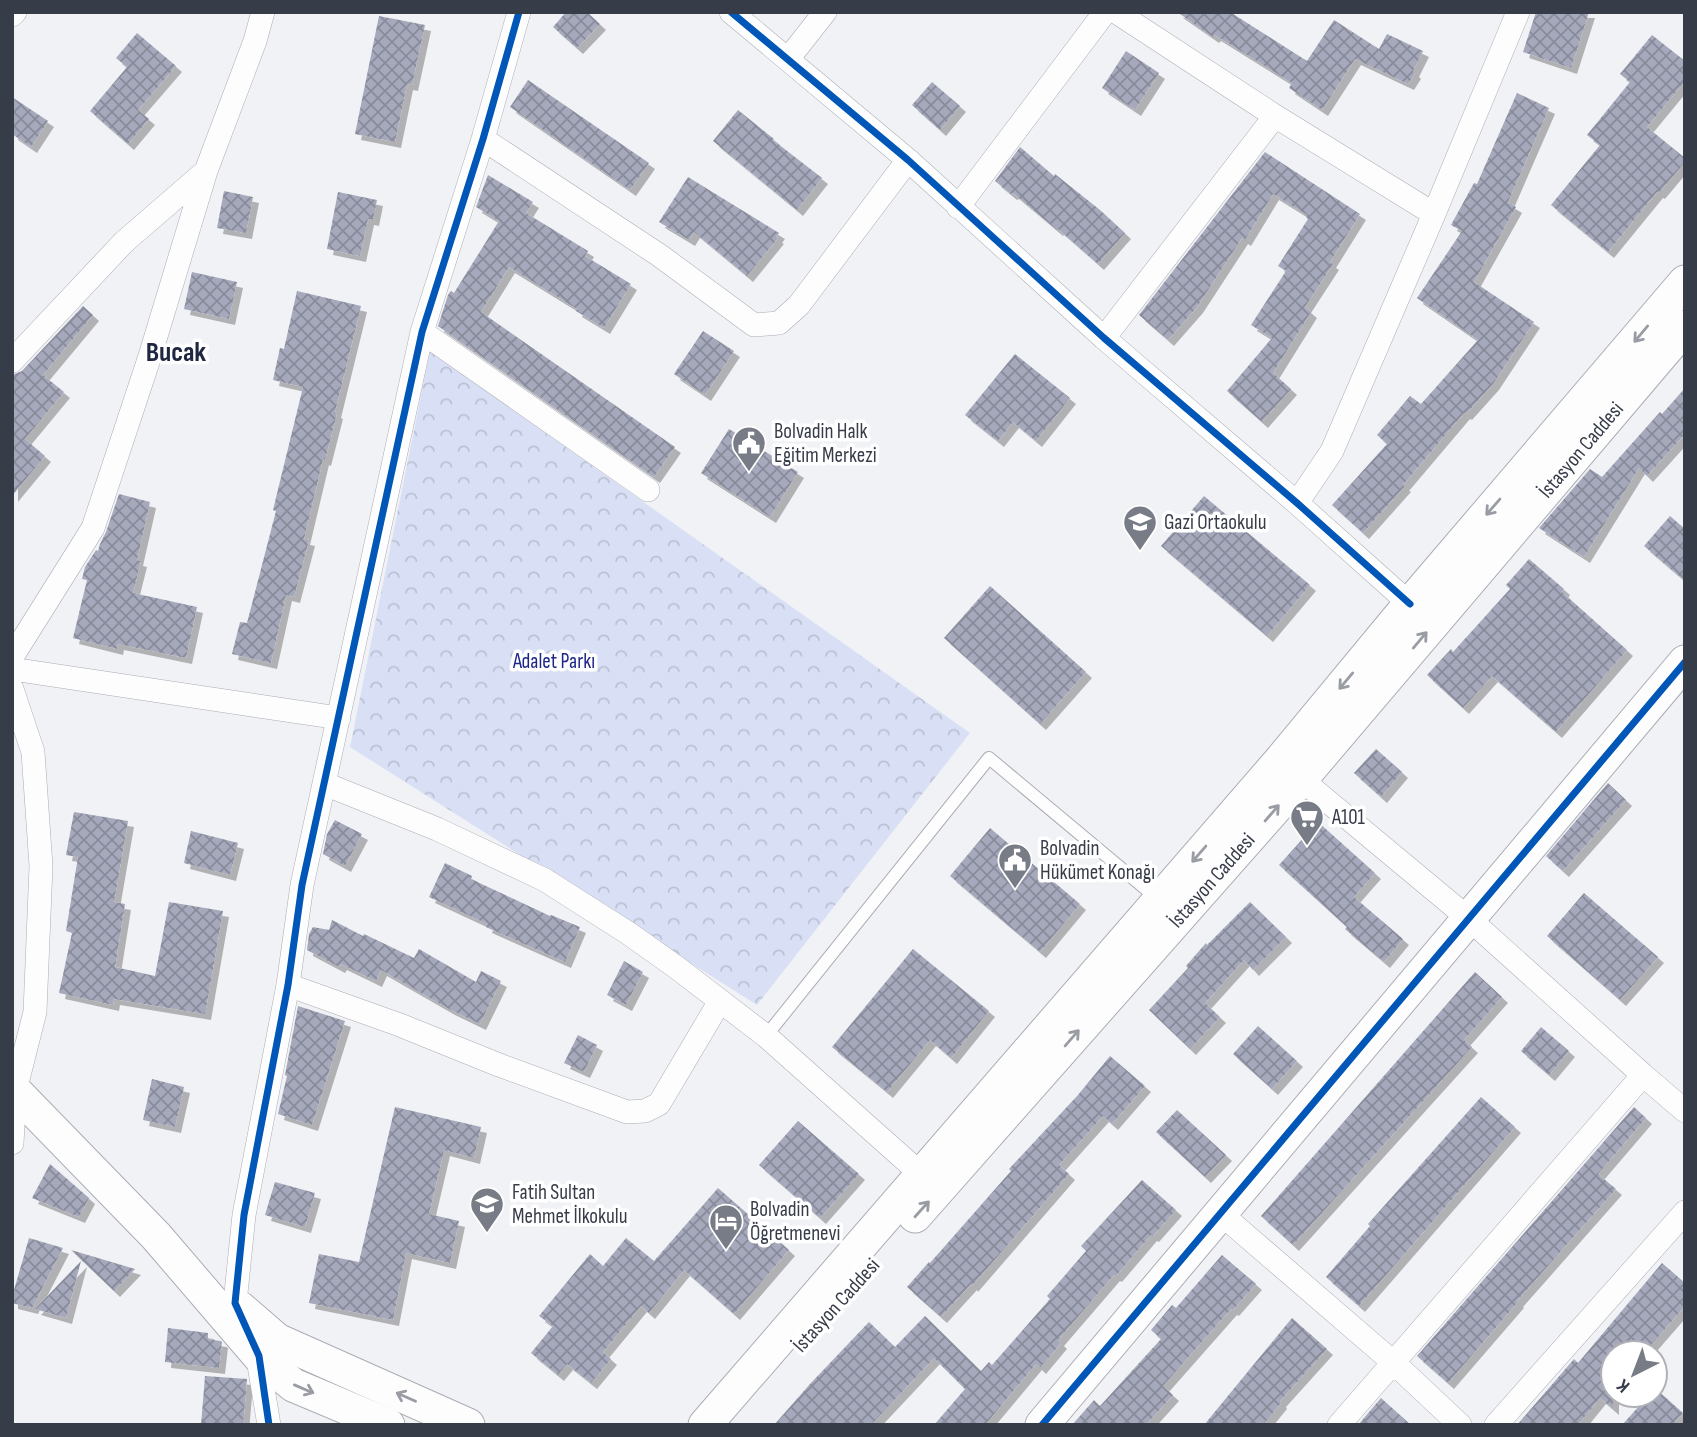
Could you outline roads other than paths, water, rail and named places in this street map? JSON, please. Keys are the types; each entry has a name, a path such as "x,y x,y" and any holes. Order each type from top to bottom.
{"main road":[{"path":"705,1425 1159,900 1291,770 1410,604 1685,282"},
{"name":"İstasyon Caddesi","path":"730,1425 1291,770 1685,327"},
{"path":"1042,1425 1685,662"},
{"path":"14,1089 156,1236 259,1356 293,1385 388,1425"},
{"path":"156,1236 277,1340 468,1425"}],"street":[{"path":"12,657 93,528 150,356 206,171 255,41 263,12"},
{"path":"269,1425 259,1356 235,1303 244,1215 288,985 302,885 422,332 483,139 519,12"},
{"path":"731,12 908,160 1104,338 1410,604"},
{"path":"788,59 825,12"},
{"path":"958,206 1105,12"},
{"path":"1116,12 1275,116 1434,214"},
{"path":"1297,503 1332,451 1518,12"},
{"path":"1104,338 1275,116"},
{"path":"483,139 659,256 754,325 779,323 799,305 908,160"},
{"path":"12,361 124,242 206,171"},
{"path":"422,332 648,489"},
{"path":"12,669 339,718"},
{"path":"12,689 33,752 41,866 35,1012 14,1089 12,1143"},
{"path":"1291,770 1468,918 1685,1111"},
{"path":"325,784 436,830 545,880 628,933 766,1036 921,1174"},
{"path":"288,985 627,1112 645,1111 659,1104 720,1001"},
{"path":"1339,1425 1643,1075"},
{"path":"1496,1425 1685,1212"},
{"path":"1220,1213 1394,1363 1460,1425"}],"lane":[{"path":"766,1036 989,758 1159,900"}],"place":[{"name":"Bolvadin Halk Eğitim Merkezi","path":"749,473"},
{"name":"Gazi Ortaokulu","path":"1140,552"},
{"name":"A101","path":"1307,847"},
{"name":"Bolvadin Hükümet Konağı","path":"1015,890"},
{"name":"Fatih Sultan Mehmet İlkokulu","path":"487,1234"},
{"name":"Bolvadin Öğretmenevi","path":"726,1251"}],"district":[{"name":"Bucak","path":"176,351"}],"park label":[{"name":"Adalet Parkı","path":"554,661"}]}
